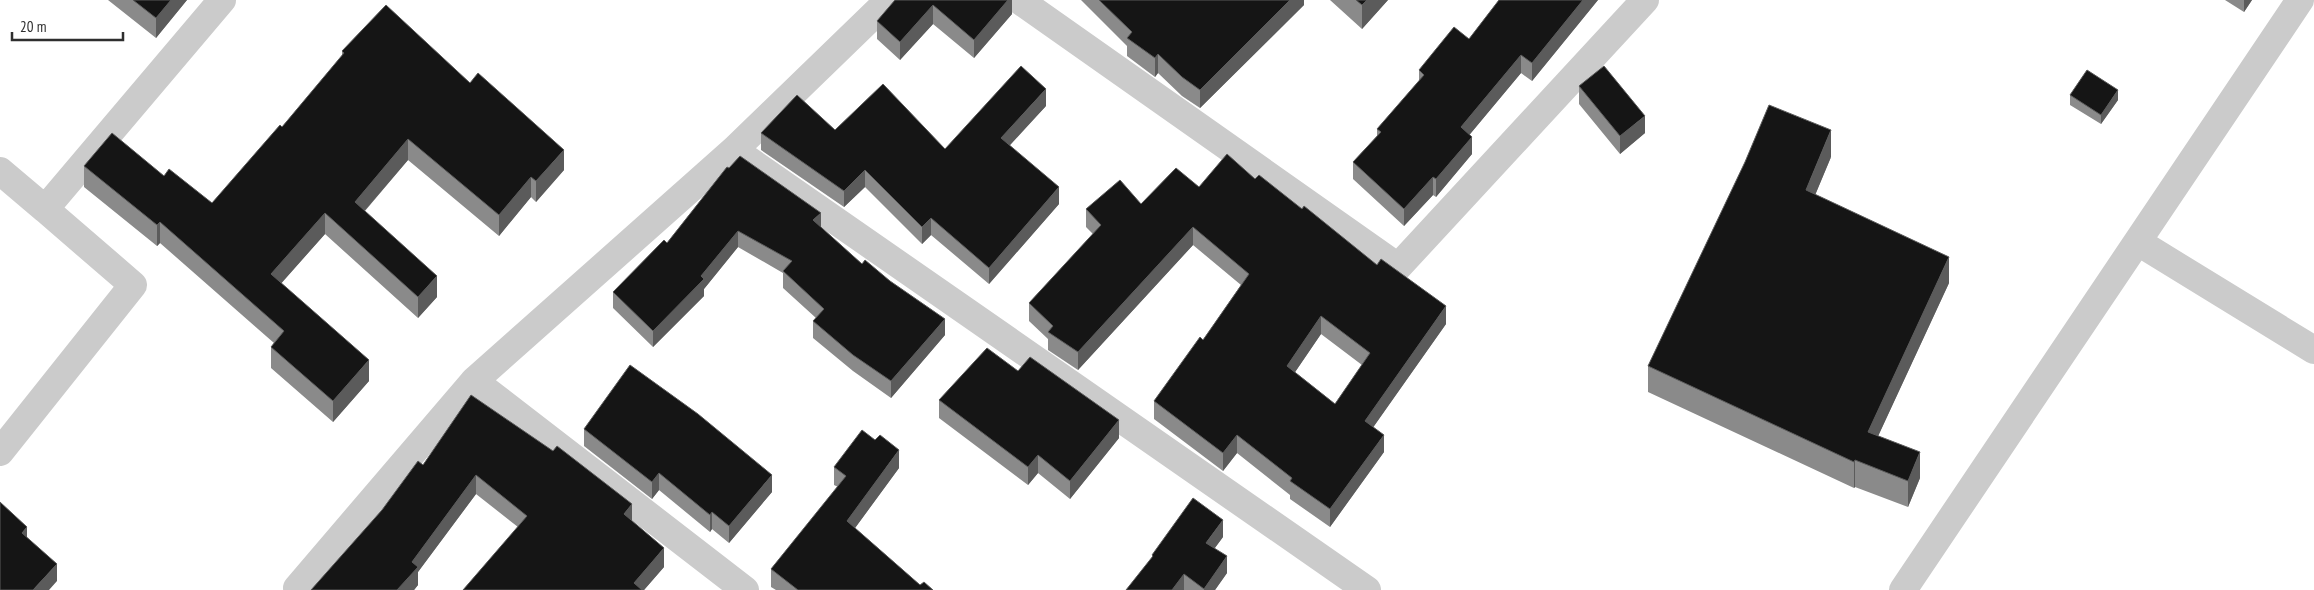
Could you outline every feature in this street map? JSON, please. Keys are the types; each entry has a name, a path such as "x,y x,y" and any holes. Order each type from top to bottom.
{"street":[{"path":"45,209 222,0"},
{"path":"297,589 474,382 734,150 889,0"},
{"path":"1019,0 1398,268 1644,0"},
{"path":"1902,590 2300,0"},
{"path":"734,150 1367,590"},
{"path":"0,171 133,286 0,452"},
{"path":"2138,242 2314,350"},
{"path":"474,382 745,590"}],"building":[{"path":"133,0 171,0 156,18"},
{"path":"895,0 1008,0 974,40 933,5 900,42 877,21"},
{"path":"1099,0 1290,0 1200,90 1182,77 1158,54 1155,58 1127,38 1132,32"},
{"path":"1356,0 1367,0 1362,5"},
{"path":"1499,0 1583,0 1532,63 1521,55 1461,127 1472,137 1436,179 1433,177 1404,209 1353,162 1381,132 1377,129 1424,75 1419,70 1454,27 1469,39"},
{"path":"386,5 470,83 478,73 564,150 536,181 531,177 499,215 408,139 355,202 437,276 418,297 325,213 271,274 369,360 333,401 271,347 284,331 160,222 157,225 84,166 112,133 164,176 169,169 212,203 280,125 282,127 344,53 342,51"},
{"path":"1021,66 1046,89 1001,138 1059,187 989,268 931,218 922,227 865,170 844,191 761,133 797,95 835,130 883,84 945,149"},
{"path":"1604,66 1645,116 1620,136 1579,86"},
{"path":"2087,70 2118,90 2101,115 2070,95"},
{"path":"1769,105 1831,130 1806,190 1949,257 1868,432 1920,452 1908,481 1855,460 1854,462 1648,366 1745,162"},
{"path":"1227,154 1255,179 1259,175 1302,209 1304,206 1377,265 1381,259 1446,306 1365,421 1384,435 1330,509 1290,481 1292,478 1237,435 1223,453 1154,401 1200,337 1203,340 1249,274 1193,227 1078,352 1048,332 1053,326 1029,303 1101,225 1086,209 1120,180 1141,204 1176,168 1199,187","holes":["1321,316 1370,353 1335,404 1287,366"]},
{"path":"740,156 821,213 813,220 862,264 865,260 890,281 945,319 891,381 853,355 813,321 824,309 783,271 792,261 738,231 701,276 704,279 653,331 613,292 664,240 667,243 727,167 729,168"},
{"path":"987,348 1018,371 1030,357 1119,420 1070,481 1038,455 1028,467 939,400"},
{"path":"630,365 698,414 772,475 729,526 712,512 710,515 659,473 652,482 584,429"},
{"path":"471,395 553,451 557,446 632,504 624,514 664,548 634,583 642,590 463,590 527,516 476,475 412,562 418,567 397,590 311,590 382,510 418,461 423,465"},
{"path":"862,430 875,440 880,435 899,450 847,521 920,585 924,582 933,590 798,590 771,569 846,476 834,467"},
{"path":"1193,498 1223,520 1206,543 1227,556 1204,589 1184,574 1172,590 1126,590 1153,556"},
{"path":"0,502 27,527 22,533 57,564 33,590 0,590"}]}
